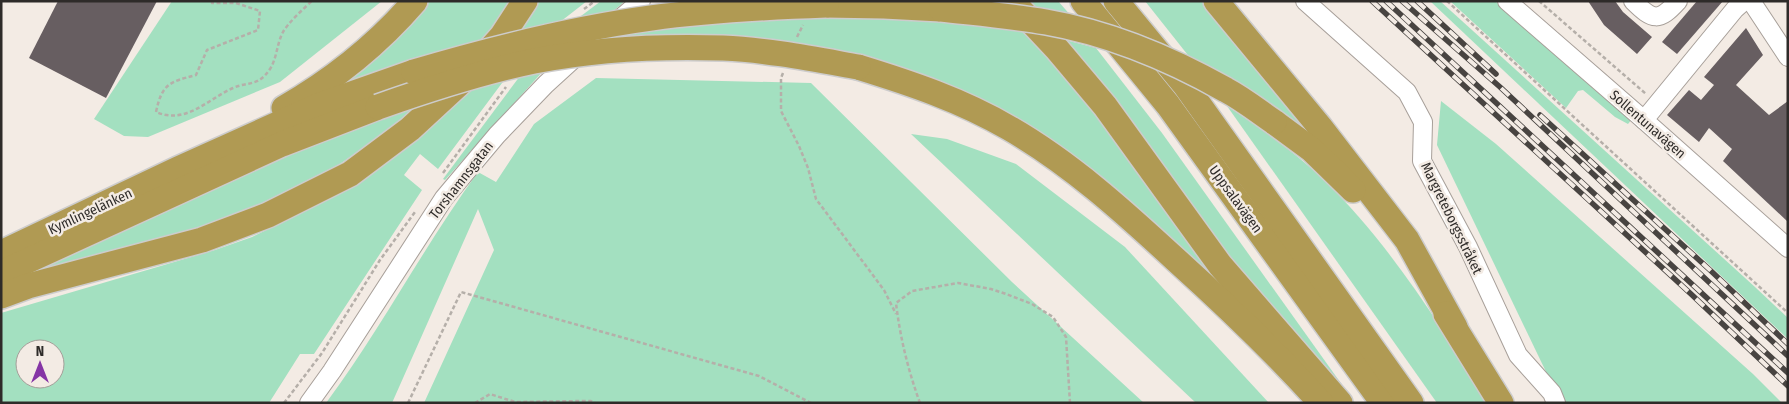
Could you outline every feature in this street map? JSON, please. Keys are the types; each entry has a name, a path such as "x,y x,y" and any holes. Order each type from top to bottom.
{"highway":[{"path":"178,170 294,102 348,66 399,20 415,1"},
{"path":"1,296 28,286 202,240 268,215 350,174 410,129 462,81 502,36 525,1"},
{"path":"1012,1 1058,49 1105,106 1220,264 1340,403"},
{"name":"Uppsalavägen","path":"1083,1 1168,106 1383,403"},
{"name":"Uppsalavägen","path":"1116,1 1185,86 1410,403"},
{"path":"1216,1 1320,128 1407,240 1455,327 1501,403"},
{"path":"178,170 320,105 414,72 488,50 545,37 651,18 763,7 884,6 994,14 1048,22 1092,33 1143,50 1185,68 1228,91 1274,122 1312,150 1352,189 1377,217 1418,272 1455,327"},
{"path":"1,273 273,148 422,91 535,61 589,53 652,48 724,48 789,54 858,67 918,86 965,105 1008,127 1050,152 1123,211 1158,243 1228,308 1321,403"},
{"name":"Kymlingelänken","path":"1,253 178,170"}],"street":[{"name":"Torshamnsgatan","path":"309,403 332,371 444,198 496,135 546,84 600,35 635,6 647,1"},
{"name":"Margreteborgsstråket","path":"1306,1 1407,92 1424,122 1422,161 1468,247 1518,355 1552,393 1556,403"},
{"name":"Sollentunavägen","path":"1507,1 1788,248"},
{"path":"1633,1 1644,12 1658,17 1668,13 1678,1"},
{"path":"1644,120 1735,9 1744,1"},
{"path":"1751,1 1788,57"}],"path":[{"path":"212,1 212,4 236,4 260,11 258,30 207,50 196,75 173,81 159,96 156,112 165,116 178,115 199,109 235,87 256,82 270,68 283,32 312,1"},
{"path":"1447,1 1788,313"},
{"path":"1539,1 1646,94"},
{"path":"795,41 804,23"},
{"path":"786,67 781,78 780,111 799,146 808,168 816,199 884,290 898,317"},
{"path":"920,403 910,375 896,303 912,291 958,283 991,289 1032,304 1053,316 1066,337 1070,403"},
{"path":"408,403 461,292 759,376 812,403"},
{"path":"475,403 490,394 515,402 591,401 594,403"}],"green space":[{"path":"172,1 382,1 280,82 148,137 124,136 94,119"},
{"path":"424,1 510,1 484,40 341,86"},
{"path":"537,1 587,1 560,22 516,32"},
{"path":"601,1 625,1 611,13 577,19"},
{"path":"1022,1 1058,1 1072,17 1030,8"},
{"path":"1145,1 1203,1 1320,140 1191,59"},
{"path":"1430,1 1440,1 1788,318 1788,339"},
{"path":"1450,1 1495,1 1632,119 1628,124 1615,117 1583,90 1578,91 1566,108"},
{"path":"847,14 942,22 1034,33 1252,321 934,81 607,42 619,32 677,23"},
{"path":"1058,38 1096,48 1162,133 1355,403 1350,403 1234,267"},
{"path":"544,70 445,180 443,179 520,76"},
{"path":"596,78 811,83 1012,282 1144,403 424,403 494,250 478,209 392,403 326,403 478,172 496,182 534,124"},
{"path":"505,79 438,169 420,154 404,175 422,190 314,354 300,354 269,403 1,403 1,313 215,250 252,237 336,196 409,146 467,90"},
{"path":"1441,101 1496,144 1753,374 1782,403 1561,403 1437,145"},
{"path":"422,103 389,130 324,175 257,209 198,231 16,282 38,270 299,150"},
{"path":"1227,106 1291,151 1326,182 1350,207 1394,260 1414,288 1488,403 1437,403"},
{"path":"911,134 947,139 1016,164 1125,247 1269,403 1196,403"}],"building":[{"path":"58,1 157,1 106,98 29,58"},
{"path":"1588,1 1615,1 1623,12 1652,37 1637,54 1604,25"},
{"path":"1697,1 1723,1 1677,54 1662,42"},
{"path":"1746,28 1763,55 1736,85 1769,115 1788,101 1788,222 1723,161 1732,149 1709,128 1699,142 1667,115 1689,90 1701,100 1714,85 1704,77"}],"railway":[{"path":"1372,1 1691,294 1788,386"},
{"path":"1386,1 1788,373"},
{"path":"1402,1 1500,87 1788,356"},
{"path":"1417,1 1496,74"},
{"path":"1540,115 1788,344"}]}
